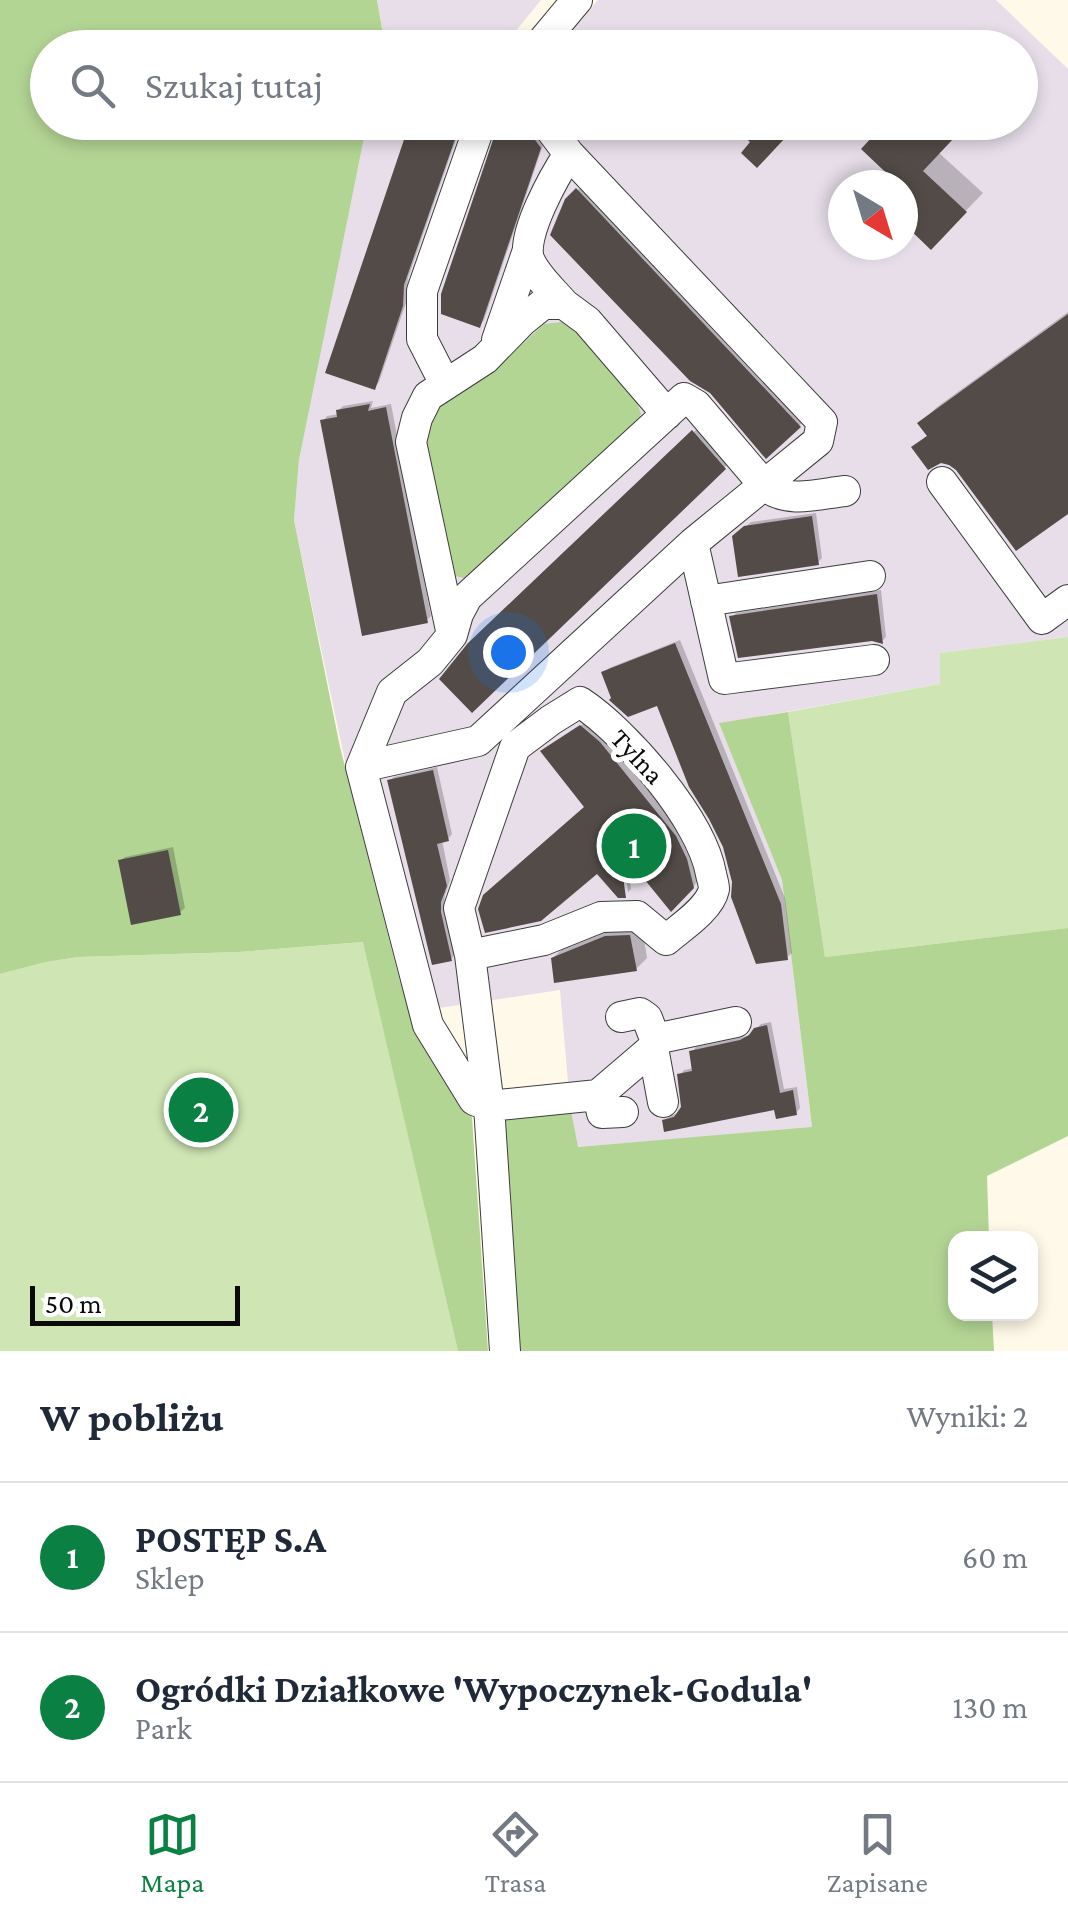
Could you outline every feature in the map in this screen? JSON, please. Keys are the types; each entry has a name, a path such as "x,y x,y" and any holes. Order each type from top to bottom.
{"lane":[{"path":"552,30 577,0"},
{"path":"445,384 422,339 422,291 475,140"},
{"path":"362,767 478,741 693,543 818,441 822,422 558,140"},
{"path":"492,352 536,216 569,154"},
{"path":"527,253 531,264 564,304 586,321 667,414"},
{"path":"452,634 411,442 417,418 428,396 486,359 543,304 564,304"},
{"path":"736,1022 654,1043 610,1103 489,1106 474,1100 428,1025 362,767 392,692 430,662 452,634 468,597 684,398 696,405 775,494 789,497 845,491"},
{"path":"942,482 1042,619 1068,600"},
{"path":"693,543 724,679 874,660"},
{"path":"706,601 870,576"},
{"name":"Tylna","path":"470,955 544,940 601,918 637,916 666,940 702,910 714,889 708,855 667,788 597,713 580,702 514,747 459,908 470,955 489,1106 505,1351"},
{"path":"621,1016 640,1012 647,1018 663,1102"}],"shaded area":[{"path":"377,0 541,0 517,30 382,30"},
{"path":"598,0 996,0 1027,30 573,30"},
{"path":"1038,40 1068,69 1068,637 941,653 940,684 720,724 782,880 812,1128 577,1147 560,990 439,1008 420,949 379,775 349,780 294,520 299,460 364,140 1038,140"}],"green space":[{"path":"0,0 377,0 382,30 30,30 30,140 364,140 299,460 294,520 340,747 399,978 412,1016 467,1095 472,1118 488,1351 458,1351 363,942 239,952 78,957 0,974"},
{"path":"562,322 581,333 635,396 641,414 635,429 467,579 451,575 426,456 433,414 450,393 504,361 544,324"},
{"path":"1068,637 1068,928 825,957 788,712 940,684 940,653"},
{"path":"788,712 825,957 1068,928 1068,1136 987,1176 989,1231 948,1231 948,1321 992,1321 994,1351 513,1351 497,1166 506,1115 570,1105 578,1147 812,1127 782,880 719,723"},
{"path":"364,942 458,1351 0,1351 0,974 78,957 239,952"}],"building":[{"path":"404,140 455,140 404,285 403,306 375,390 325,373"},
{"path":"493,140 535,140 541,148 480,328 441,314 441,294"},
{"path":"748,140 783,140 757,168 741,153"},
{"path":"869,140 952,140 923,171 967,212 931,250 918,237 918,170 883,170 861,149"},
{"path":"576,188 801,427 766,459 710,393 690,381 550,235 565,199"},
{"path":"1068,314 1068,514 1016,551 956,470 941,463 928,470 911,447 927,436 917,423"},
{"path":"370,404 368,411 386,407 428,623 362,636 320,420 337,417 336,410"},
{"path":"692,430 726,469 472,713 439,679 468,643"},
{"path":"812,516 819,565 738,577 732,536 744,526"},
{"path":"877,594 883,644 872,641 738,658 729,616"},
{"path":"675,643 781,904 788,960 756,964 731,897 732,882 723,847 689,787 657,706 628,717 609,700 601,672"},
{"path":"580,725 600,742 676,836 694,888 671,912 619,848 626,898 618,898 597,874 541,921 485,933 478,909 483,895 584,807 540,751"},
{"path":"433,770 449,841 437,844 447,886 441,912 452,961 432,965 387,780"},
{"path":"168,850 181,915 131,925 118,860"},
{"path":"630,935 637,971 554,983 551,958 605,936"},
{"path":"767,1025 780,1093 793,1090 797,1115 776,1119 774,1110 664,1132 662,1120 674,1117 681,1107 677,1074 692,1071 689,1051 740,1040 754,1028"}],"place":[{"name":"POSTĘP S.A","path":"634,846"},
{"name":"Ogródki Działkowe 'Wypoczynek-Godula'","path":"201,1110"}]}
